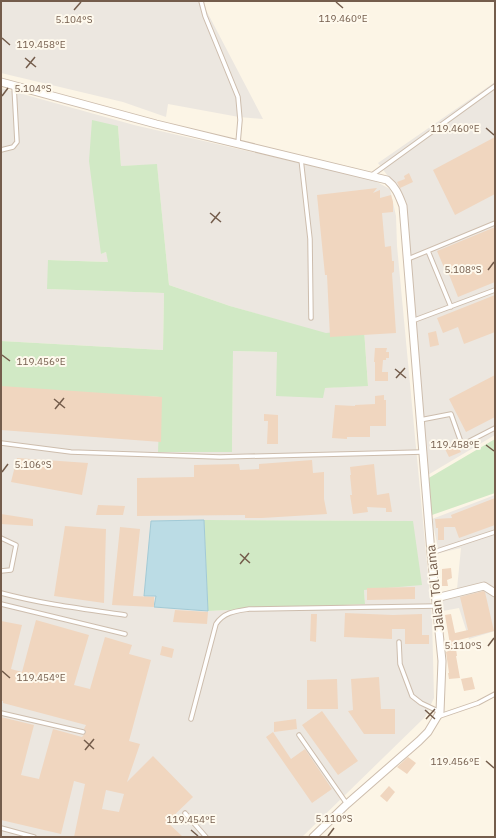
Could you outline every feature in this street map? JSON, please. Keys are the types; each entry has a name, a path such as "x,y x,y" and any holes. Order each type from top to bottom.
{"street":[{"name":"Jalan Tol Lama","path":"1,82 148,122 372,175 387,180 394,187 403,206 431,553 442,661 438,715"},
{"path":"436,598 484,586 495,593"},
{"path":"313,837 347,804 419,741 428,732 438,715"}],"lane":[{"path":"201,1 205,16 238,97 240,120 238,143"},
{"path":"1,150 13,147 17,142 14,86"},
{"path":"372,175 495,86"},
{"path":"301,158 310,239 311,318"},
{"path":"407,260 495,223"},
{"path":"428,251 451,307"},
{"path":"412,321 495,290"},
{"path":"420,420 451,414 462,444 495,428"},
{"path":"1,443 71,452 220,457 423,452"},
{"path":"431,553 495,532"},
{"path":"1,538 16,545 11,570 1,571"},
{"path":"1,593 44,603 125,615"},
{"path":"1,604 125,634"},
{"path":"191,719 216,624 220,618 231,612 249,609 437,606"},
{"path":"399,642 400,664 412,696 438,715 478,704 495,694"},
{"path":"1,713 83,732"},
{"path":"299,735 347,804"},
{"path":"185,813 206,837"},
{"path":"1,828 34,837"}],"shaded area":[{"path":"1,1 204,1 206,10 263,119 239,117 168,104 166,117 123,102 1,73"},
{"path":"495,82 495,435 426,476 400,192 378,163"},
{"path":"1,88 134,125 373,180 390,189 396,216 397,246 432,617 434,698 425,717 302,837 1,837 1,389 161,397 232,452 233,351 278,352 276,396 325,388 368,385 364,329 326,334 230,306 169,285 157,165 121,166 118,126 101,254 106,252 109,262 48,260 48,289 164,293 163,350 1,341","holes":["151,521 413,521 364,590 365,604 208,611 155,607 156,596 144,596"]},
{"path":"495,495 495,631 469,639 459,608 443,611 441,592 457,589 461,548 439,553 432,519"}],"green space":[{"path":"92,120 118,126 121,166 157,164 169,285 230,306 326,333 364,329 368,386 325,388 323,398 276,396 277,352 233,351 232,452 158,452 160,397 1,389 1,341 163,350 164,293 47,289 48,260 108,262 106,252 101,254 89,161"},
{"path":"495,439 495,493 432,515 427,479"},
{"path":"204,520 413,521 422,585 364,590 365,604 208,611"}],"water":[{"path":"204,520 208,611 154,607 156,596 144,596 151,521"}],"building":[{"path":"495,137 495,194 455,215 433,170"},
{"path":"409,173 413,182 400,188 397,182 405,179 404,176"},
{"path":"377,188 373,193 380,190 380,198 391,195 393,202 393,212 382,213 385,247 391,246 392,261 394,261 394,272 392,273 396,333 330,337 327,275 325,275 317,195"},
{"path":"495,227 495,282 458,297 448,272 446,272 437,251"},
{"path":"495,295 495,332 464,344 458,327 443,333 437,318"},
{"path":"436,331 439,345 430,347 428,333"},
{"path":"375,348 387,348 386,352 389,352 389,358 383,360 382,372 388,372 388,381 375,381"},
{"path":"495,375 495,417 466,432 449,399"},
{"path":"1,386 162,397 161,442 1,430"},
{"path":"384,395 384,400 386,400 386,426 370,426 370,437 347,437 347,439 332,438 335,405 355,406 375,404 375,396"},
{"path":"264,414 278,415 278,444 267,444 268,421 264,421"},
{"path":"456,443 461,452 449,457 445,449"},
{"path":"17,458 88,463 82,495 11,482"},
{"path":"312,460 313,473 324,472 324,499 327,514 262,518 245,518 245,515 137,516 137,478 194,477 194,465 239,464 240,470 259,469 259,464"},
{"path":"374,464 377,495 389,493 392,512 386,512 386,508 367,507 368,512 353,514 350,495 352,495 350,467"},
{"path":"495,498 495,525 459,538 455,527 444,527 444,540 438,540 438,528 436,528 435,519 452,518 451,515"},
{"path":"98,505 125,506 123,515 96,515"},
{"path":"1,514 33,519 33,526 1,524"},
{"path":"65,526 106,529 104,603 54,596"},
{"path":"120,527 140,529 133,596 154,597 154,607 112,605"},
{"path":"451,568 452,578 447,580 448,586 442,586 442,569"},
{"path":"415,587 415,599 367,600 367,588"},
{"path":"483,591 485,592 494,631 455,641 460,678 449,679 446,652 451,650 445,615 451,614 455,633 468,630 460,597"},
{"path":"175,610 208,612 207,624 173,622"},
{"path":"345,613 393,615 422,614 422,635 429,635 429,644 405,644 405,629 392,629 392,639 344,637"},
{"path":"311,614 317,614 316,642 310,641"},
{"path":"36,620 89,635 74,685 90,689 105,637 132,645 129,654 151,660 129,741 140,744 127,782 153,756 193,797 167,822 183,837 74,837 85,784 74,781 61,834 1,820 1,717 34,725 21,775 39,779 53,729 82,737 86,732 84,729 86,725 3,703 3,701 1,701 1,621 22,625 11,669 22,672","holes":["106,790 124,794 119,812 102,809"]},
{"path":"162,646 174,649 172,658 160,655"},
{"path":"379,677 381,709 395,709 395,734 364,734 348,711 353,710 351,679"},
{"path":"472,677 475,689 464,691 461,679"},
{"path":"337,679 338,709 307,709 307,680"},
{"path":"322,711 358,761 338,775 302,725"},
{"path":"296,719 297,729 274,732 274,722"},
{"path":"273,732 291,759 305,749 332,789 312,803 266,737"},
{"path":"408,757 416,763 407,774 397,767"},
{"path":"389,786 395,792 387,802 380,796"}]}
